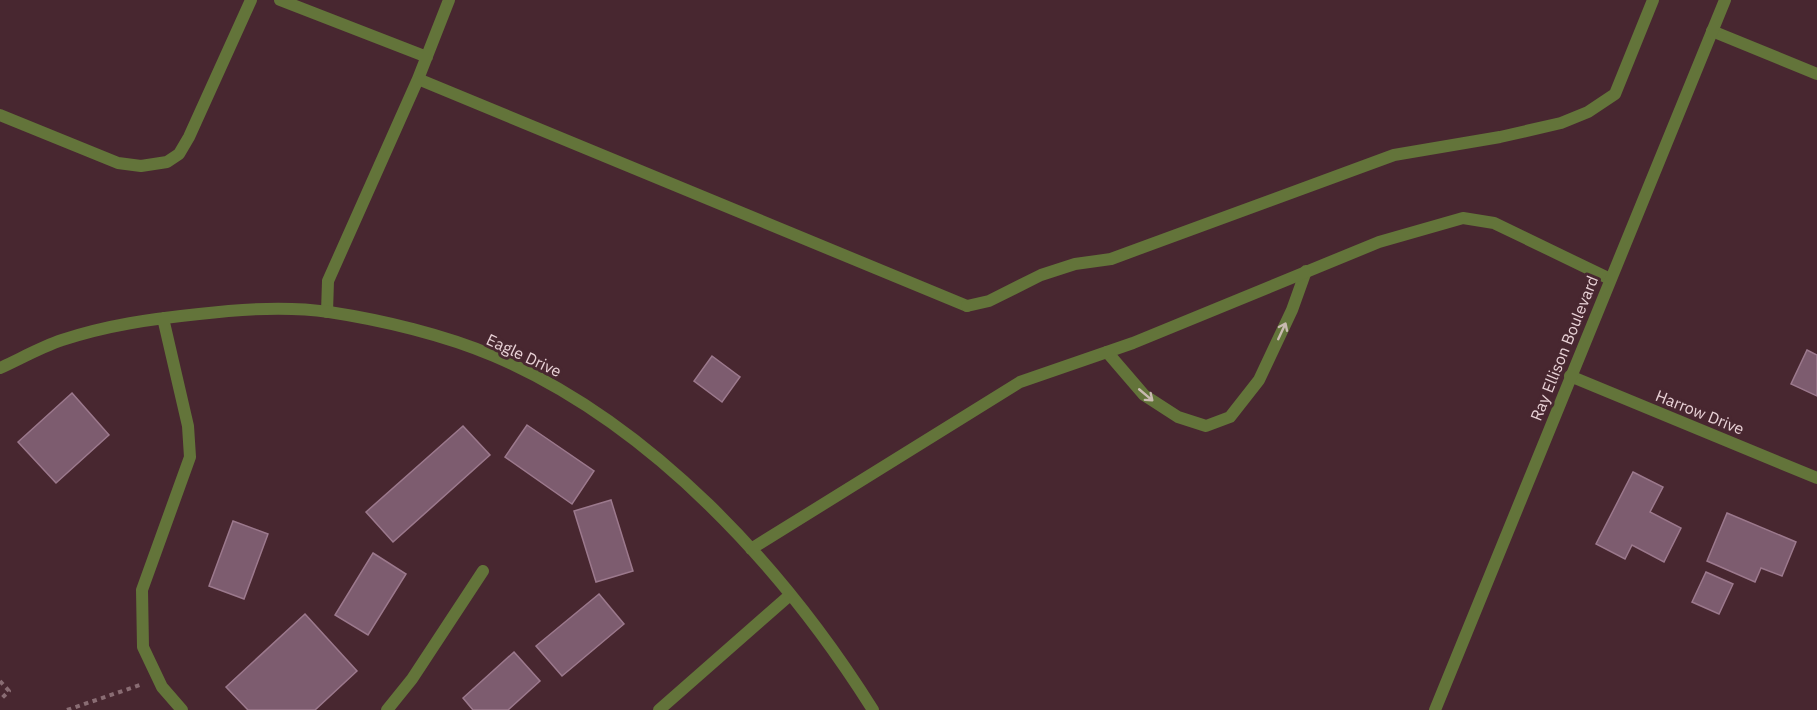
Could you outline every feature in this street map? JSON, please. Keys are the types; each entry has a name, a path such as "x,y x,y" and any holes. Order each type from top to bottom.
{"street":[{"path":"0,116 118,164 141,166 166,162 179,154 189,137 251,0"},
{"path":"280,0 427,57"},
{"path":"327,312 328,281 418,79 449,0"},
{"path":"418,79 967,306 989,301 1041,275 1075,264 1111,260 1394,155 1500,138 1561,123 1588,112 1615,94 1653,0"},
{"name":"Ray Ellison Boulevard","path":"1435,710 1725,0"},
{"path":"1712,31 1817,74"},
{"path":"751,549 1020,382 1133,343 1379,242 1462,218 1494,223 1610,279"},
{"path":"1107,352 1144,395 1178,417 1206,426 1230,417 1259,380 1292,310 1306,271"},
{"name":"Eagle Drive","path":"0,368 59,341 118,324 244,309 327,312 408,327 494,356 571,396 661,460 751,549 790,595 852,677 873,710"},
{"path":"163,318 188,426 190,457 142,590 143,647 162,687 182,710"},
{"name":"Harrow Drive","path":"1570,376 1817,478"},
{"path":"387,710 412,679 483,571"},
{"path":"659,710 790,595"}],"path":[{"path":"67,710 141,685 156,674"},
{"path":"0,681 9,691 0,700"}],"building":[{"path":"1807,350 1817,355 1817,396 1791,384"},
{"path":"712,356 740,377 722,402 694,381"},
{"path":"72,393 109,435 56,483 18,442"},
{"path":"527,425 594,471 572,504 505,457"},
{"path":"463,426 490,455 393,542 366,512"},
{"path":"1633,472 1663,487 1650,512 1681,528 1664,562 1632,545 1625,559 1596,544"},
{"path":"611,500 633,571 596,582 574,511"},
{"path":"1727,513 1796,542 1782,576 1761,568 1755,582 1707,561"},
{"path":"233,521 268,534 244,599 209,586"},
{"path":"373,553 406,574 368,635 335,615"},
{"path":"1706,572 1733,584 1719,614 1692,602"},
{"path":"599,594 624,624 562,676 536,646"},
{"path":"305,614 357,671 315,710 248,710 226,687"},
{"path":"514,652 540,681 508,710 473,710 463,698"}]}
